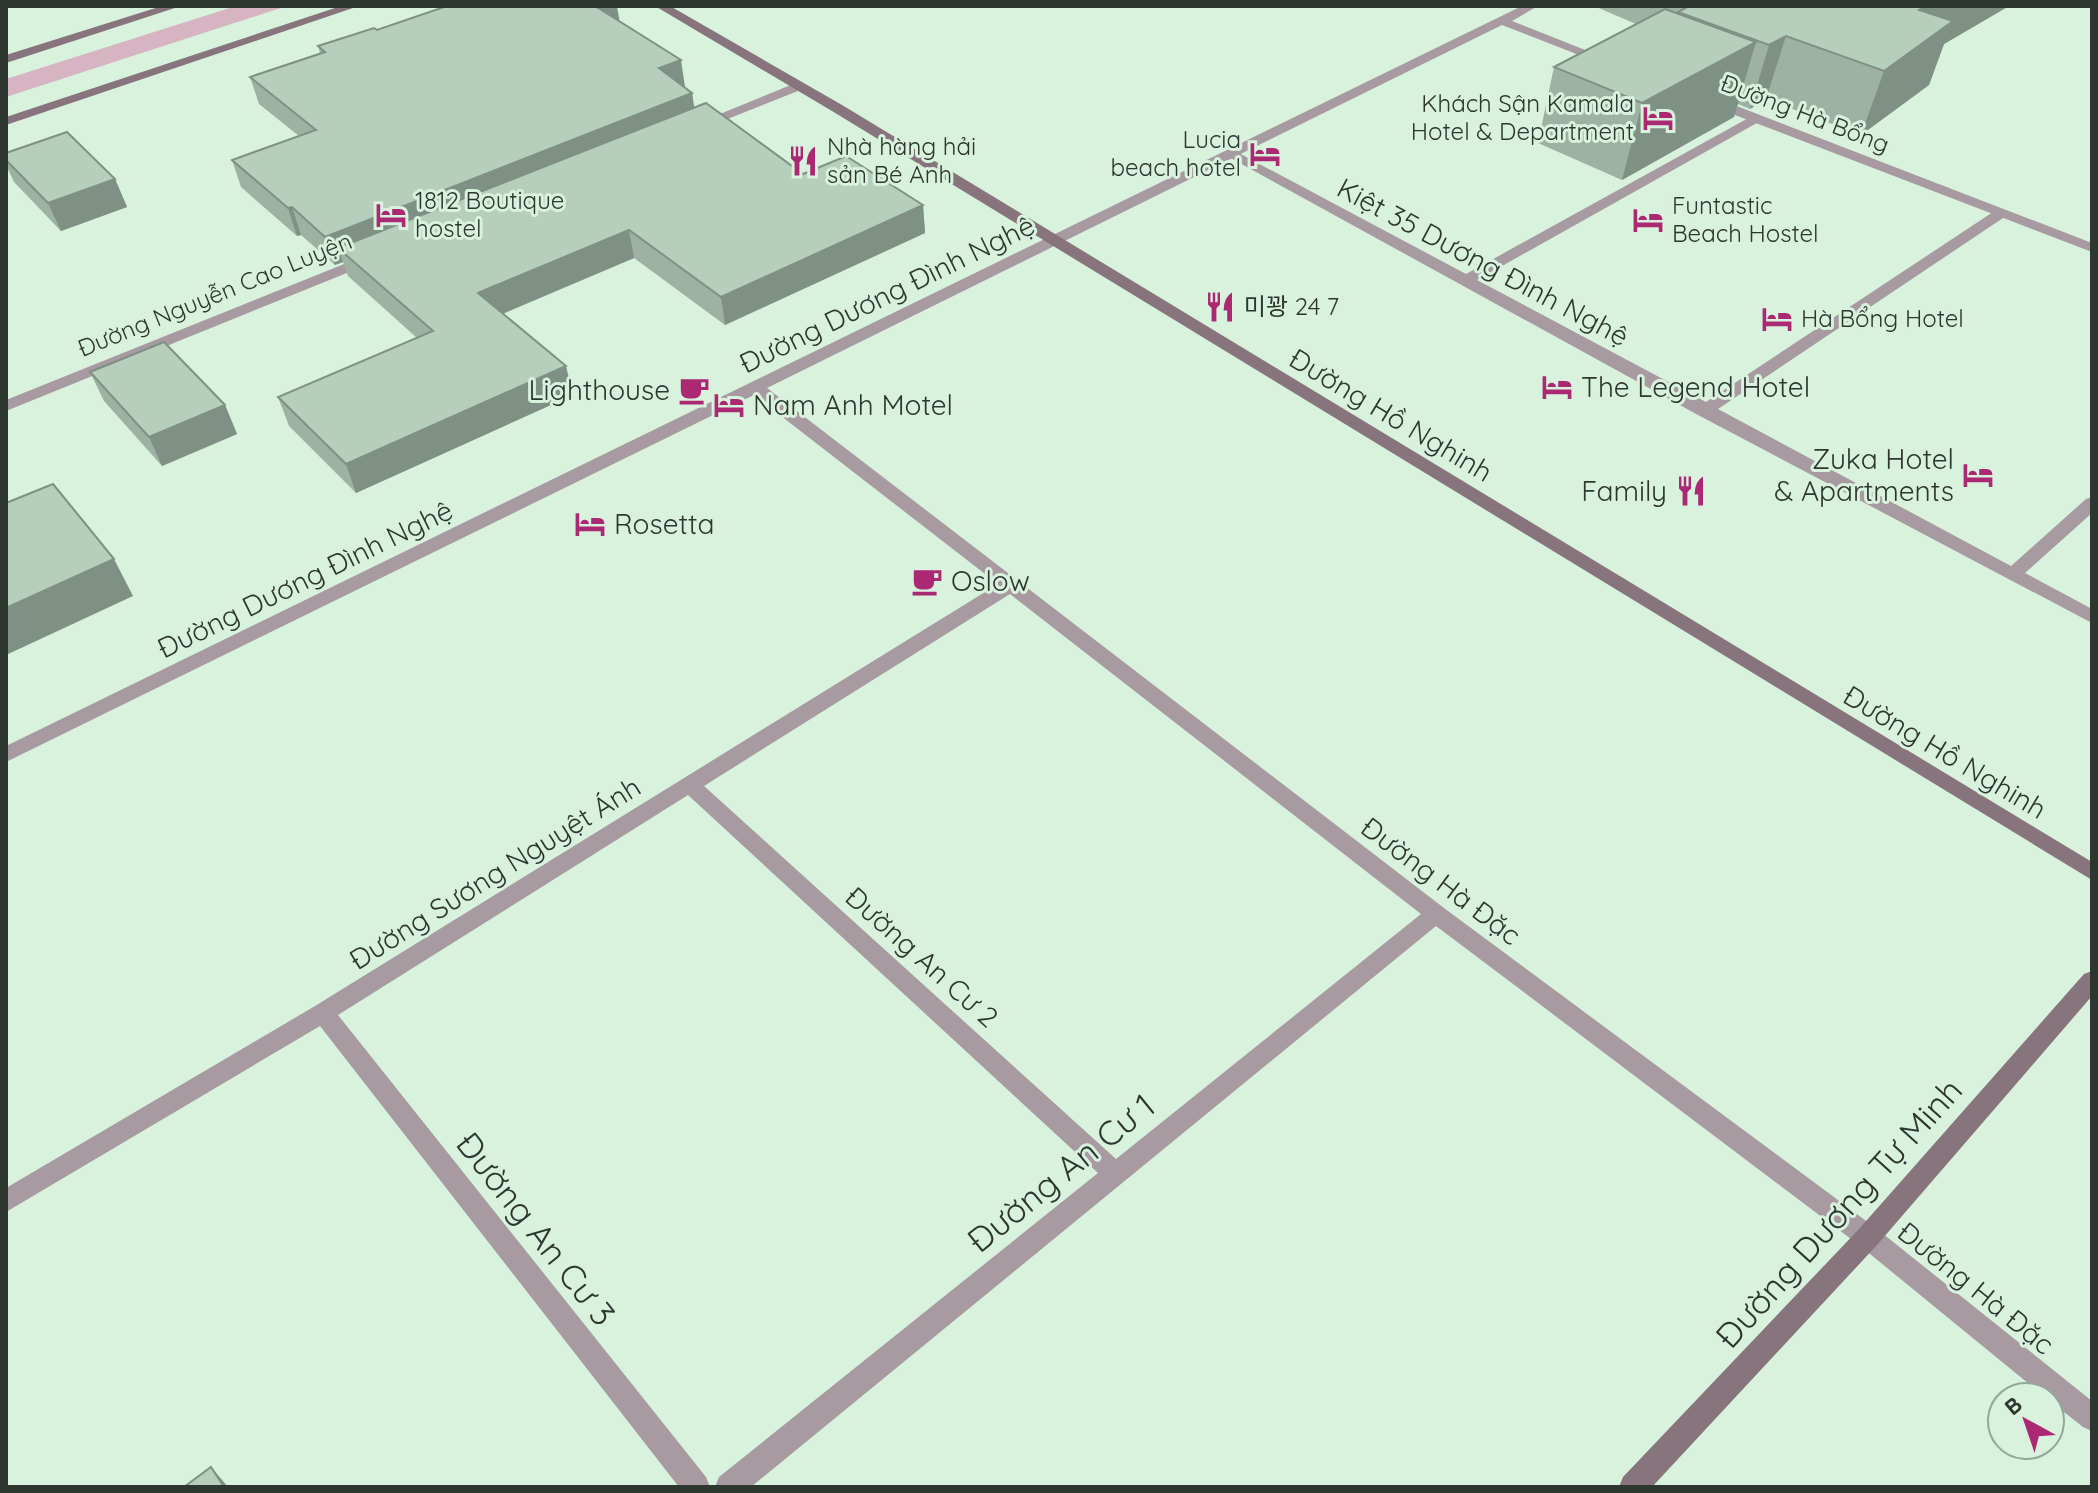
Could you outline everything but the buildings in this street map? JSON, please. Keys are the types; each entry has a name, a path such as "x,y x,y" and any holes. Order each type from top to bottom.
{"street":[{"path":"6,59 175,6"},
{"path":"6,121 353,6"},
{"name":"Đường Hồ Nghinh","path":"661,6 798,86 2092,872"},
{"name":"Đường Dương Đình Nghệ","path":"6,755 1532,6"},
{"path":"1502,21 1615,65"},
{"path":"690,129 798,86"},
{"name":"Đường Hà Bổng","path":"1700,97 2092,248"},
{"path":"1465,281 1757,119"},
{"name":"Kiệt 35 Dương Đình Nghệ","path":"1232,155 2092,617"},
{"path":"1704,411 2001,213"},
{"name":"Đường Nguyễn Cao Luyện","path":"6,406 385,253"},
{"name":"Đường Hà Đặc","path":"756,388 1436,914 1868,1237 2092,1418"},
{"path":"2013,574 2092,503"},
{"name":"Đường Sương Nguyệt Ánh","path":"6,1201 323,1013 1010,585"},
{"name":"Đường An Cư 2","path":"689,784 1114,1173"},
{"name":"Đường An Cư 1","path":"729,1487 1436,914"},
{"name":"Đường Dương Tự Minh","path":"1633,1487 1868,1237 2092,980"},
{"name":"Đường An Cư 3","path":"323,1013 696,1487"}],"shaded area":[{"path":"236,6 287,6 6,97 6,79"}],"place":[{"name":"Khách Sận Kamala Hotel & Department","path":"1658,118"},
{"name":"Lucia beach hotel","path":"1265,154"},
{"name":"Nhà hàng hải sản Bé Anh","path":"803,161"},
{"name":"1812 Boutique hostel","path":"391,215"},
{"name":"Funtastic Beach Hostel","path":"1648,220"},
{"name":"미꽝 24 7","path":"1220,307"},
{"name":"Hà Bổng Hotel","path":"1777,319"},
{"name":"The Legend Hotel","path":"1557,387"},
{"name":"Lighthouse","path":"694,390"},
{"name":"Nam Anh Motel","path":"729,405"},
{"name":"Zuka Hotel & Apartments","path":"1978,475"},
{"name":"Family","path":"1691,491"},
{"name":"Rosetta","path":"590,524"},
{"name":"Oslow","path":"927,581"}]}
